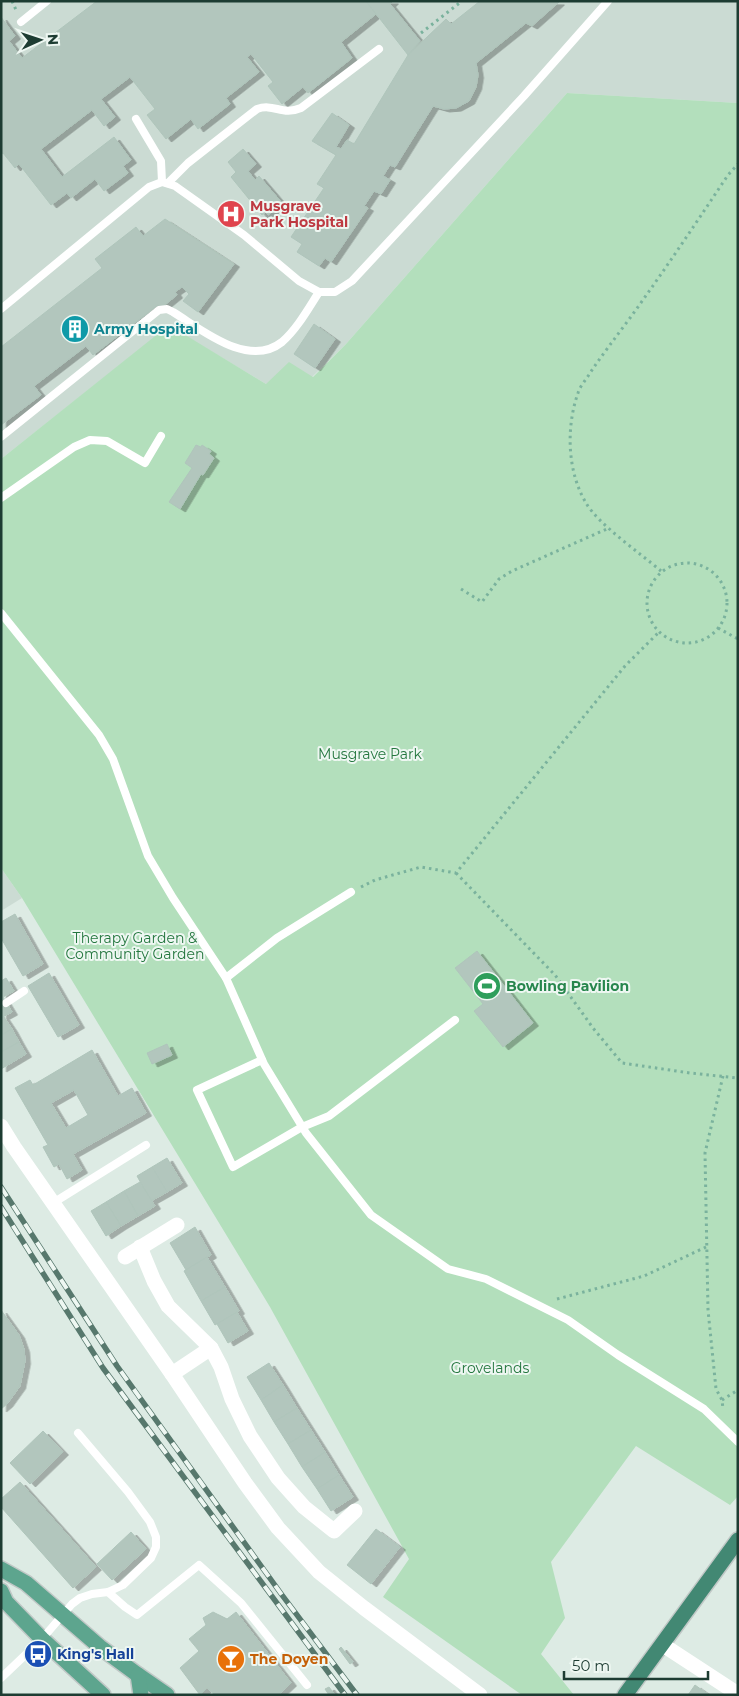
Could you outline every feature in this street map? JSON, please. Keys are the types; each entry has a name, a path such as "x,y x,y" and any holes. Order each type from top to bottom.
{"highway":[{"path":"626,1695 738,1540"}],"main road":[{"path":"1,1569 26,1583 62,1615 138,1675 167,1695"},
{"path":"1,1591 6,1602 42,1639 103,1695"},
{"path":"138,1675 141,1695"}],"street":[{"path":"1,1126 245,1483 278,1528 319,1572 480,1695"},
{"path":"125,1257 177,1225"},
{"path":"140,1248 154,1281 168,1306 211,1348 250,1436 278,1478 304,1507 334,1531 354,1511"},
{"path":"172,1374 211,1348"},
{"path":"663,1645 738,1694"}],"lane":[{"path":"21,22 47,1"},
{"path":"136,119 161,160 165,182 244,235 299,281 319,292 335,292 352,281 524,96 608,1"},
{"path":"1,309 149,187 165,182 257,109 265,106 293,111 302,108 379,48"},
{"path":"1,437 159,310 167,309 173,312 224,344 244,350 258,351 270,349 280,344 319,292"},
{"path":"1,498 67,452 90,440 107,441 145,463 161,436"},
{"path":"1,613 99,734 113,759 148,856 173,898 226,978 262,1060 302,1127 371,1215 448,1269 486,1279 568,1320 618,1355 704,1409 738,1442"},
{"path":"226,978 277,938 351,892"},
{"path":"6,1003 24,991"},
{"path":"262,1060 197,1090 233,1167 302,1127 329,1116 455,1020"},
{"path":"54,1203 146,1145"},
{"path":"1,1678 42,1639 62,1615 80,1598 108,1592 123,1585 151,1558 156,1548 156,1537 150,1522 128,1492 78,1433"},
{"path":"108,1592 137,1615 199,1565 241,1603 307,1686"}],"path":[{"path":"422,33 462,1"},
{"path":"661,571 600,521 586,504 575,481 572,460 570,434 575,403 578,390 662,274 728,175 738,164"},
{"path":"461,589 482,602 499,579 512,571 609,528"},
{"path":"685,562 709,568 719,577 725,588 728,601 726,614 718,628 713,634 702,641 690,643 677,642 666,638 650,619 646,606 647,593 652,581 661,571 672,565 685,562"},
{"path":"718,628 738,639"},
{"path":"456,873 625,666 659,632"},
{"path":"351,892 376,880 421,866 456,873 555,975 593,1028 622,1063 738,1078"},
{"path":"723,1076 705,1153 708,1310 716,1389 722,1400 724,1429"},
{"path":"546,1309 553,1300 644,1276 706,1246"},
{"path":"722,1400 738,1390"}],"shaded area":[{"name":"Musgrave Park Hospital","path":"1,1 738,1 738,103 567,93 346,344 312,377 266,384 169,326 1,459"},
{"path":"1,868 22,898 1,911"}],"green space":[{"name":"Musgrave Park","path":"567,93 738,103 738,1496 730,1505 636,1446 551,1562 565,1618 541,1654 574,1695 522,1695 383,1597 409,1559 270,1307 22,898 1,868 1,459 169,325 266,384 289,362 313,377 346,344"}],"building":[{"path":"97,1 366,1 376,14 341,42 352,58 308,93 303,87 282,104 268,86 273,82 251,54 247,57 259,72 226,98 230,104 198,129 191,119 166,139 147,115 155,109 130,77 101,99 115,117 104,126 92,110 41,149 62,177 114,137 131,160 123,166 128,173 104,191 95,179 71,198 67,193 51,205 19,164 15,168 3,153 1,154 1,17 15,36 9,41 22,58"},
{"path":"366,1 393,1 390,4 420,41 408,55"},
{"path":"480,1 559,2 532,26 526,23 476,63 478,75 476,87 469,101 456,108 444,109 433,106 395,167 390,165 383,176 390,180 381,194 374,191 364,206 368,208 331,262 325,258 319,266 297,252 302,244 291,237 324,188 317,184 336,155 312,141 332,113 349,125 336,147 341,149 347,140 354,144 408,55 446,19 451,24"},
{"path":"243,149 256,164 248,171 255,180 259,176 282,203 268,215 266,212 262,215 231,177 236,172 228,162"},
{"name":"Army Hospital","path":"165,219 234,264 198,312 183,301 189,294 182,287 175,292 177,295 161,308 158,305 93,355 86,346 34,386 41,395 1,425 1,347 102,268 95,259 136,227 143,236"},
{"path":"314,324 335,339 315,368 294,354"},
{"path":"196,445 201,447 202,445 211,451 209,454 214,458 203,475 201,474 180,509 169,502 192,468 185,463"},
{"path":"15,914 43,964 23,976 1,938 1,922"},
{"name":"Bowling Pavilion","path":"477,951 533,1023 503,1047 474,1011 483,1004 455,968"},
{"path":"49,973 79,1025 58,1037 28,986"},
{"path":"6,978 14,991 3,997 12,1012 1,1018 1,981"},
{"path":"4,1017 12,1029 1,1035 1,1018"},
{"path":"12,1029 19,1042 1,1052 1,1035"},
{"path":"19,1042 26,1054 1,1069 1,1052"},
{"path":"167,1044 172,1055 152,1064 147,1053"},
{"path":"92,1050 118,1096 132,1088 146,1113 73,1154 82,1170 67,1179 59,1164 54,1167 43,1147 48,1145 15,1088 30,1080 33,1085","holes":["74,1090 88,1115 66,1128 51,1103"]},
{"path":"167,1158 182,1183 167,1192 152,1167"},
{"path":"152,1167 167,1192 151,1201 137,1176"},
{"path":"140,1182 155,1206 138,1216 124,1191"},
{"path":"124,1191 138,1216 121,1226 106,1202"},
{"path":"106,1202 121,1226 106,1236 91,1211"},
{"path":"195,1227 211,1255 186,1270 170,1243"},
{"path":"207,1257 225,1287 201,1301 184,1271"},
{"path":"225,1287 239,1311 215,1325 201,1301"},
{"path":"1,1310 19,1335 24,1349 25,1361 20,1386 1,1409"},
{"path":"237,1312 248,1331 228,1343 217,1324"},
{"path":"269,1363 283,1385 261,1400 247,1377"},
{"path":"283,1385 297,1408 274,1422 261,1400"},
{"path":"297,1408 311,1430 288,1444 274,1422"},
{"path":"311,1430 325,1452 302,1467 288,1444"},
{"path":"43,1431 63,1452 30,1484 10,1463"},
{"path":"325,1452 339,1475 317,1489 302,1467"},
{"path":"339,1475 353,1497 331,1511 317,1489"},
{"path":"20,1482 96,1567 73,1588 1,1507 1,1499"},
{"path":"376,1529 400,1547 371,1584 347,1565"},
{"path":"131,1532 146,1549 112,1580 97,1564"},
{"name":"The Doyen","path":"213,1612 227,1619 236,1612 291,1683 278,1695 215,1695 207,1688 200,1695 180,1668 199,1651 189,1639 206,1625 203,1618"},
{"path":"341,1647 353,1662 350,1664 339,1649"},
{"path":"695,1685 709,1695 688,1695"},
{"path":"329,1687 335,1695 329,1695 325,1689"}],"railway":[{"path":"1,1187 117,1366 282,1595 357,1695"},
{"path":"1,1207 103,1368 345,1695"}],"place":[{"name":"Musgrave Park Hospital","path":"231,214"},
{"name":"Army Hospital","path":"75,329"},
{"name":"Bowling Pavilion","path":"487,986"},
{"name":"King's Hall","path":"38,1654"},
{"name":"The Doyen","path":"231,1659"}],"park label":[{"name":"Therapy Garden & Community Garden","path":"135,946"},
{"name":"Grovelands","path":"490,1368"}]}
